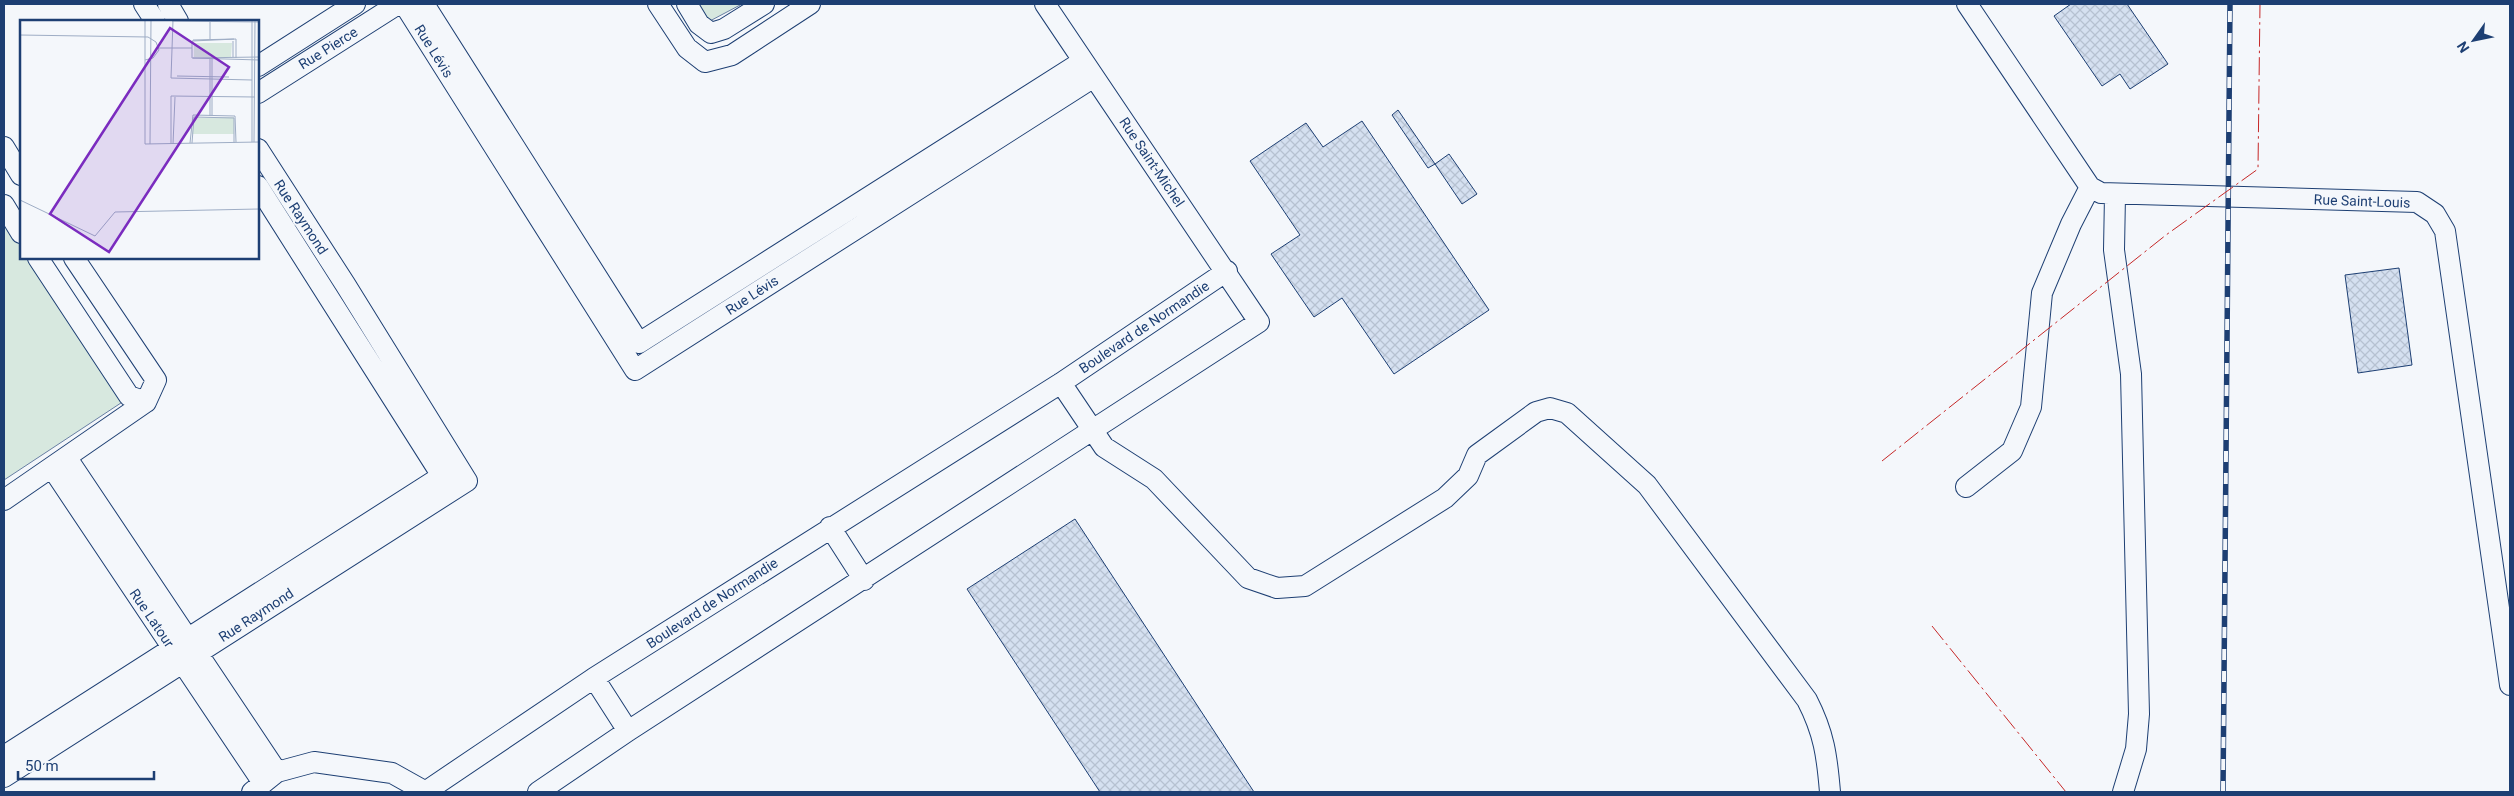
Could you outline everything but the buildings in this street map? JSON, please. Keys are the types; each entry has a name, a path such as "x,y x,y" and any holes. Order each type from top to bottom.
{"street":[{"path":"144,4 154,20"},
{"path":"168,4 177,20"},
{"name":"Rue Pierce","path":"259,65 354,4"},
{"name":"Rue Pierce","path":"259,92 398,4"},
{"name":"Rue Lévis","path":"404,4 639,343 1083,61"},
{"name":"Rue Lévis","path":"424,4 635,370 1094,77"},
{"path":"658,4 687,48 705,62"},
{"path":"687,4 699,24 710,33"},
{"path":"710,33 724,29 764,4"},
{"path":"705,62 732,56 810,4"},
{"name":"Rue Saint-Michel","path":"1044,4 1259,322 1093,431"},
{"path":"1966,487 2012,451 2031,407 2042,293 2071,224 2090,187 1967,4"},
{"path":"705,62 710,33"},
{"path":"4,147 20,173"},
{"name":"Rue Raymond","path":"4,777 40,743 185,651 467,481 345,284 259,151"},
{"name":"Rue Saint-Louis","path":"2090,187 2101,193 2115,195 2417,202 2435,214 2445,231 2510,685"},
{"name":"Rue Raymond","path":"185,651 442,476 259,188"},
{"path":"2115,195 2114,250 2131,374 2139,714 2136,749 2123,792"},
{"path":"859,203 870,220"},
{"path":"39,259 129,396 146,402"},
{"path":"4,500 146,402 156,380 75,259"},
{"name":"Boulevard de Normandie","path":"425,792 594,678 1061,383 1227,272"},
{"path":"327,295 345,284"},
{"path":"635,370 639,343"},
{"path":"1061,383 1104,447 1154,479 1248,578 1277,588 1305,586 1445,498 1468,476 1477,455 1536,412 1550,408 1567,413 1647,485 1807,700 1818,721 1826,746 1830,792"},
{"path":"538,792 628,731 1093,431"},
{"name":"Rue Latour","path":"60,463 185,651 264,782 314,762 392,773 425,792"},
{"path":"442,476 467,481"},
{"path":"830,528 864,580"},
{"path":"594,678 628,731"},
{"name":"Rue Raymond","path":"4,756 40,743"}],"shaded area":[{"path":"696,4 742,4 708,22"},
{"path":"4,203 20,228 20,259 40,259 130,397 4,480"}],"railway":[{"path":"2223,792 2230,4"}],"power":[{"path":"1882,461 2166,235 2258,169 2260,4"},
{"path":"1932,626 2066,792"}]}
